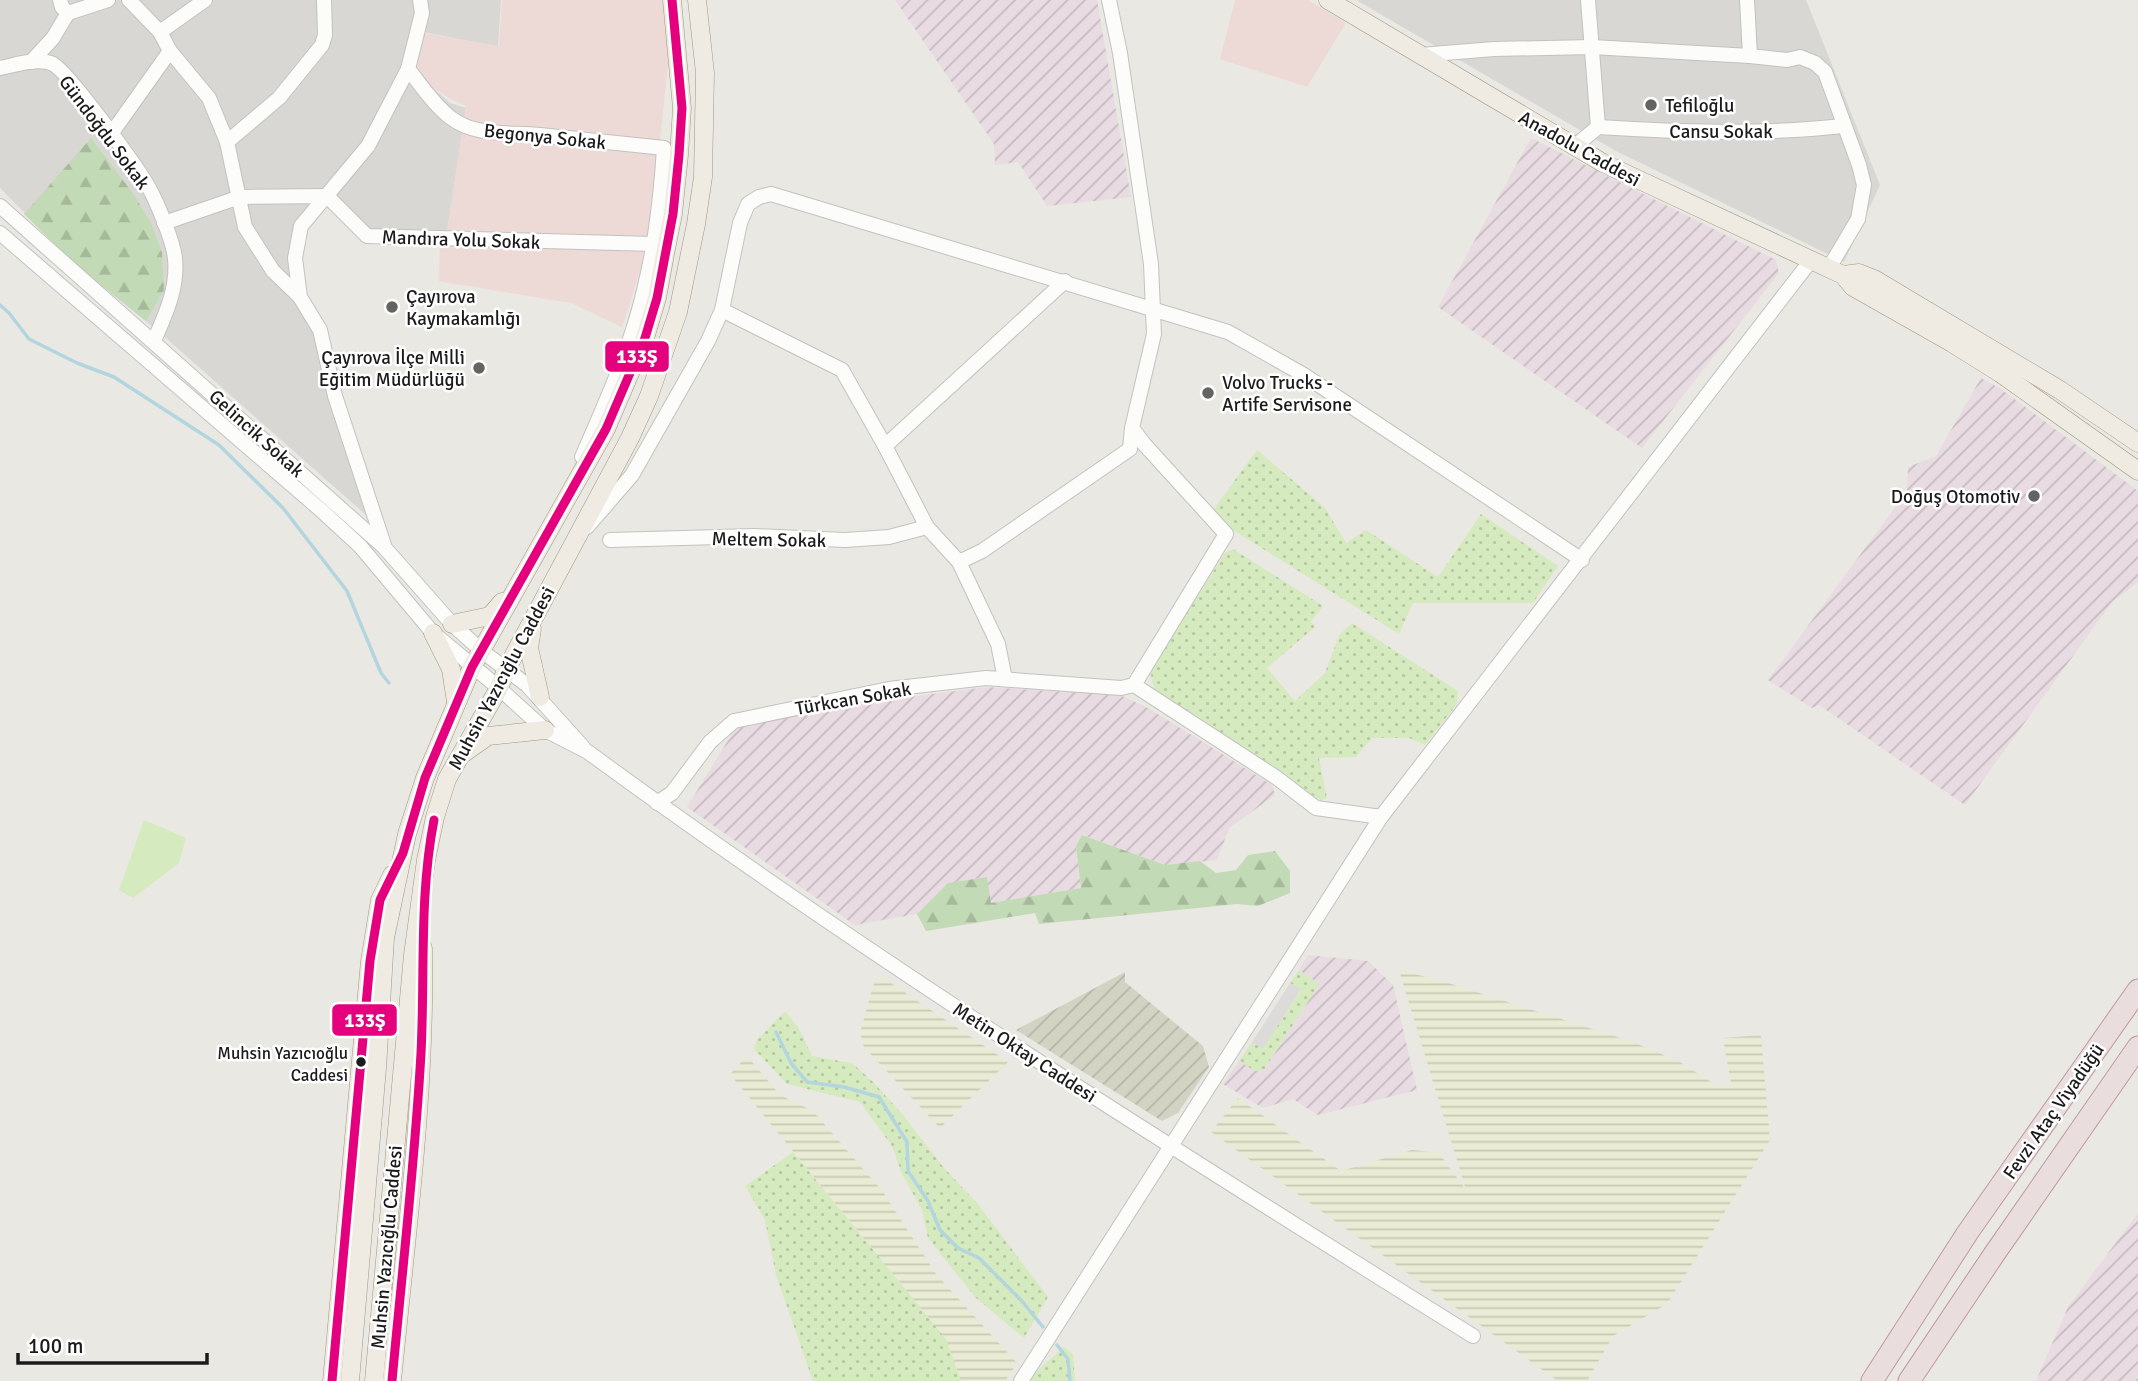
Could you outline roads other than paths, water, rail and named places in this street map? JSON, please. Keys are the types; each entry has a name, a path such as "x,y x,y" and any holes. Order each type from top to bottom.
{"highway":[{"name":"Fevzi Ataç Viyadüğü","path":"1872,1381 1968,1232 2138,990"},
{"name":"Fevzi Ataç Viyadüğü","path":"1909,1381 2138,1047"}],"main road":[{"name":"Muhsin Yazıcığlu Caddesi","path":"374,1381 412,969 426,860 435,817 447,779 499,688 506,668 630,438 678,312 703,177 705,73 697,0"},
{"path":"704,0 705,73"},
{"name":"Anadolu Caddesi","path":"1328,0 1574,147 1641,182 1836,271 1853,287 2000,373 2138,471"},
{"name":"Muhsin Yazıcığlu Caddesi","path":"350,1381 377,1068 385,938 403,853 425,778 472,667 606,429 640,349 657,298 673,214 682,108 671,2"},
{"name":"Anadolu Caddesi","path":"1836,271 1859,273 1874,279 2060,390 2138,443"},
{"path":"452,624 490,616 518,583"},
{"path":"533,621 529,648 540,697"},
{"path":"433,633 452,669 457,706"},
{"path":"461,755 488,736 545,730"},
{"path":"332,1381 373,935 380,900 403,853"},
{"path":"393,1381 419,1089 424,995 426,860"}],"street":[{"path":"0,68 32,62 53,38 64,6 108,0"},
{"path":"129,0 160,32 170,51 209,98 227,142 245,227 273,271 300,297 320,330 335,396 402,596"},
{"path":"160,32 205,0"},
{"path":"227,142 279,98 322,45 326,35 324,0"},
{"path":"300,297 295,258 301,226 368,146 408,69 422,13 420,0"},
{"path":"959,562 982,551 1130,449 1132,428 1154,334 1151,264 1120,53 1109,0"},
{"path":"1574,147 1598,127 1588,0"},
{"path":"1746,0 1750,55"},
{"path":"1420,55 1494,49 1592,47 1750,55 1787,60 1800,57 1815,63 1825,72 1864,185 1853,231 1836,271"},
{"path":"111,134 170,51"},
{"name":"Gündoğdu Sokak","path":"32,62 53,64 68,78 149,188 175,258 172,299 154,341"},
{"name":"Begonya Sokak","path":"408,69 451,118 470,128 495,133 664,148"},
{"name":"Cansu Sokak","path":"1598,127 1706,133 1843,126"},
{"name":"Muhsin Yazıcığlu Caddesi","path":"559,512 634,327 654,244 662,194 664,148"},
{"path":"571,546 632,475 708,341 722,310 740,223 748,204 771,194 1228,332 1304,375 1581,560"},
{"path":"164,223 240,197 327,196"},
{"name":"Mandıra Yolu Sokak","path":"327,196 367,236 654,244"},
{"name":"Gelincik Sokak","path":"0,206 384,547 452,624 506,668"},
{"name":"Gelincik Sokak","path":"0,233 322,510 360,546 433,633 499,688"},
{"path":"1021,1381 1381,817 1812,259"},
{"path":"885,446 1065,281"},
{"path":"722,310 842,370 927,527 959,562 998,644 1005,679"},
{"path":"1132,428 1226,534 1134,685 1277,778 1316,808 1381,817"},
{"name":"Meltem Sokak","path":"610,540 755,536 845,540 890,537 927,527"},
{"name":"Metin Oktay Caddesi","path":"506,668 540,697 587,752"},
{"name":"Türkcan Sokak","path":"657,803 672,793 710,742 734,721 889,689 985,678 1121,688 1134,685"},
{"name":"Metin Oktay Caddesi","path":"499,688 545,730 587,752 852,939 1170,1147 1473,1336"}],"waterway":[{"path":"0,305 29,339 77,363 114,377 219,445 283,508 347,591 381,673 389,683"},
{"path":"776,1032 791,1063 807,1082 844,1087 879,1097 907,1142 908,1171 928,1201 940,1230 958,1248 979,1258 1021,1300 1043,1327"},
{"path":"1057,1345 1068,1359 1070,1381"}],"place":[{"name":"Tefiloğlu","path":"1651,105"},
{"name":"Çayırova Kaymakamlığı","path":"392,307"},
{"name":"Çayırova İlçe Milli Eğitim Müdürlüğü","path":"479,368"},
{"name":"Volvo Trucks - Artife Servisone","path":"1208,393"},
{"name":"Doğuş Otomotiv","path":"2034,496"},
{"name":"Muhsin Yazıcıoğlu Caddesi","path":"361,1062"}]}
